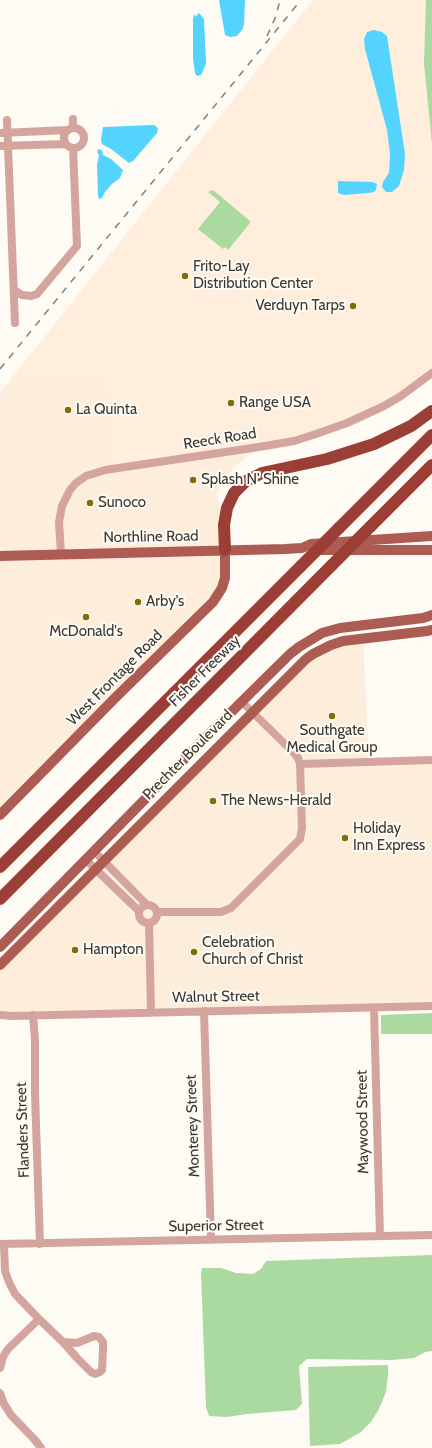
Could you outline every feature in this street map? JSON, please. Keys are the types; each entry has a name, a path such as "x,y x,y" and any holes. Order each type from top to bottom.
{"highway":[{"path":"225,550 224,525 227,508 234,493 246,481 262,473 327,459 374,444 411,426 432,412"},
{"name":"Fisher Freeway","path":"0,868 432,435"},
{"name":"Fisher Freeway","path":"0,899 432,465"}],"main road":[{"name":"Northline Road","path":"302,548 311,544 432,536"},
{"name":"Northline Road","path":"0,556 302,548 309,550 432,550"},
{"name":"West Frontage Road","path":"0,815 115,698 213,602 220,593 226,578 225,550"},
{"name":"Prechter Boulevard","path":"0,947 210,733 290,654 322,633 340,628 432,615"},
{"path":"397,621 394,628 399,634"},
{"name":"Prechter Boulevard","path":"0,965 297,667 313,654 342,641 432,630"},
{"path":"305,643 310,643 312,645 313,654"},
{"path":"195,769 198,760 219,737 217,733 210,733"},
{"path":"162,782 161,787 164,791 167,793 172,793"},
{"path":"68,877 75,882 76,889"},
{"path":"43,903 46,912 52,912"},
{"path":"18,927 27,938"}],"street":[{"path":"14,290 22,295 31,296 37,294 76,246 77,240 69,146 64,138 70,129 72,119"},
{"path":"7,120 4,133 4,146 15,323"},
{"path":"4,133 70,129 79,130 82,132 84,138 79,146 4,146"},
{"name":"Reeck Road","path":"61,554 59,522 62,506 70,490 77,482 86,476 106,470 266,446 313,435 347,423 384,406 401,396 432,373"},
{"path":"158,912 220,912 231,908 300,839 302,828 300,764 295,753 242,702"},
{"path":"300,764 432,760"},
{"path":"94,851 146,904 155,907 158,912"},
{"path":"86,860 139,911 141,919 149,923 155,921 158,912"},
{"path":"139,911 146,904"},
{"path":"149,923 151,1012"},
{"name":"Walnut Street","path":"0,1015 432,1006"},
{"name":"Maywood Street","path":"374,1008 380,1236"},
{"name":"Monterey Street","path":"204,1011 211,1240"},
{"name":"Flanders Street","path":"33,1015 35,1040 35,1093 40,1244"},
{"name":"Superior Street","path":"2,1244 432,1235"},
{"path":"2,1244 5,1271 8,1282 15,1294 91,1372 95,1374 102,1370 104,1348 103,1342 99,1337 94,1336 77,1343 63,1342"},
{"path":"0,1368 3,1357 8,1350 39,1319"},
{"path":"0,1393 4,1404 11,1415 41,1448"}],"shaded area":[{"path":"313,0 432,0 432,373 401,396 313,435 108,470 107,373 14,375"},
{"path":"107,373 259,447 232,469 217,493 225,550 222,588 0,815 0,393 14,375"},
{"path":"363,638 369,762 432,760 432,1006 0,1015 0,965 306,659"}],"green space":[{"path":"426,0 432,0 432,144 424,63"},
{"path":"213,190 250,221 250,223 228,250 225,247 223,249 198,229 220,202 208,192"},
{"path":"432,1013 432,1034 381,1034 381,1015"},
{"path":"432,1255 432,1351 425,1352 414,1358 392,1360 307,1359 299,1366 302,1404 296,1410 227,1417 209,1416 206,1407 202,1268 221,1268 236,1273 253,1274 261,1269 266,1261"},
{"path":"388,1365 386,1392 379,1409 371,1422 361,1432 340,1444 310,1446 308,1367"}],"water":[{"path":"219,0 245,0 244,25 237,36 230,37 225,35"},
{"path":"198,13 204,19 206,64 201,75 197,76 195,73 193,59 193,19 194,15 197,16"},
{"path":"374,30 382,32 387,36 405,154 404,170 399,186 392,192 386,192 382,187 383,182 389,173 390,154 387,130 365,49 364,39 367,32"},
{"path":"154,125 158,129 157,133 133,161 129,163 102,144 101,140 103,127"},
{"path":"98,149 102,150 103,155 111,159 123,170 120,178 112,184 102,198 99,199 97,165 99,155 97,152"},
{"path":"338,181 373,182 377,184 374,192 344,195 338,193"}],"railway":[{"path":"267,36 276,16 280,0"},
{"path":"0,369 301,0"}],"place":[{"name":"Frito-Lay Distribution Center","path":"185,276"},
{"name":"Verduyn Tarps","path":"353,306"},
{"name":"Range USA","path":"231,403"},
{"name":"La Quinta","path":"68,410"},
{"name":"Splash N' Shine","path":"193,480"},
{"name":"Sunoco","path":"90,503"},
{"name":"Arby's","path":"138,602"},
{"name":"McDonald's","path":"86,617"},
{"name":"Southgate Medical Group","path":"332,716"},
{"name":"The News-Herald","path":"213,801"},
{"name":"Holiday Inn Express","path":"345,838"},
{"name":"Hampton","path":"75,950"},
{"name":"Celebration Church of Christ","path":"194,952"}]}
